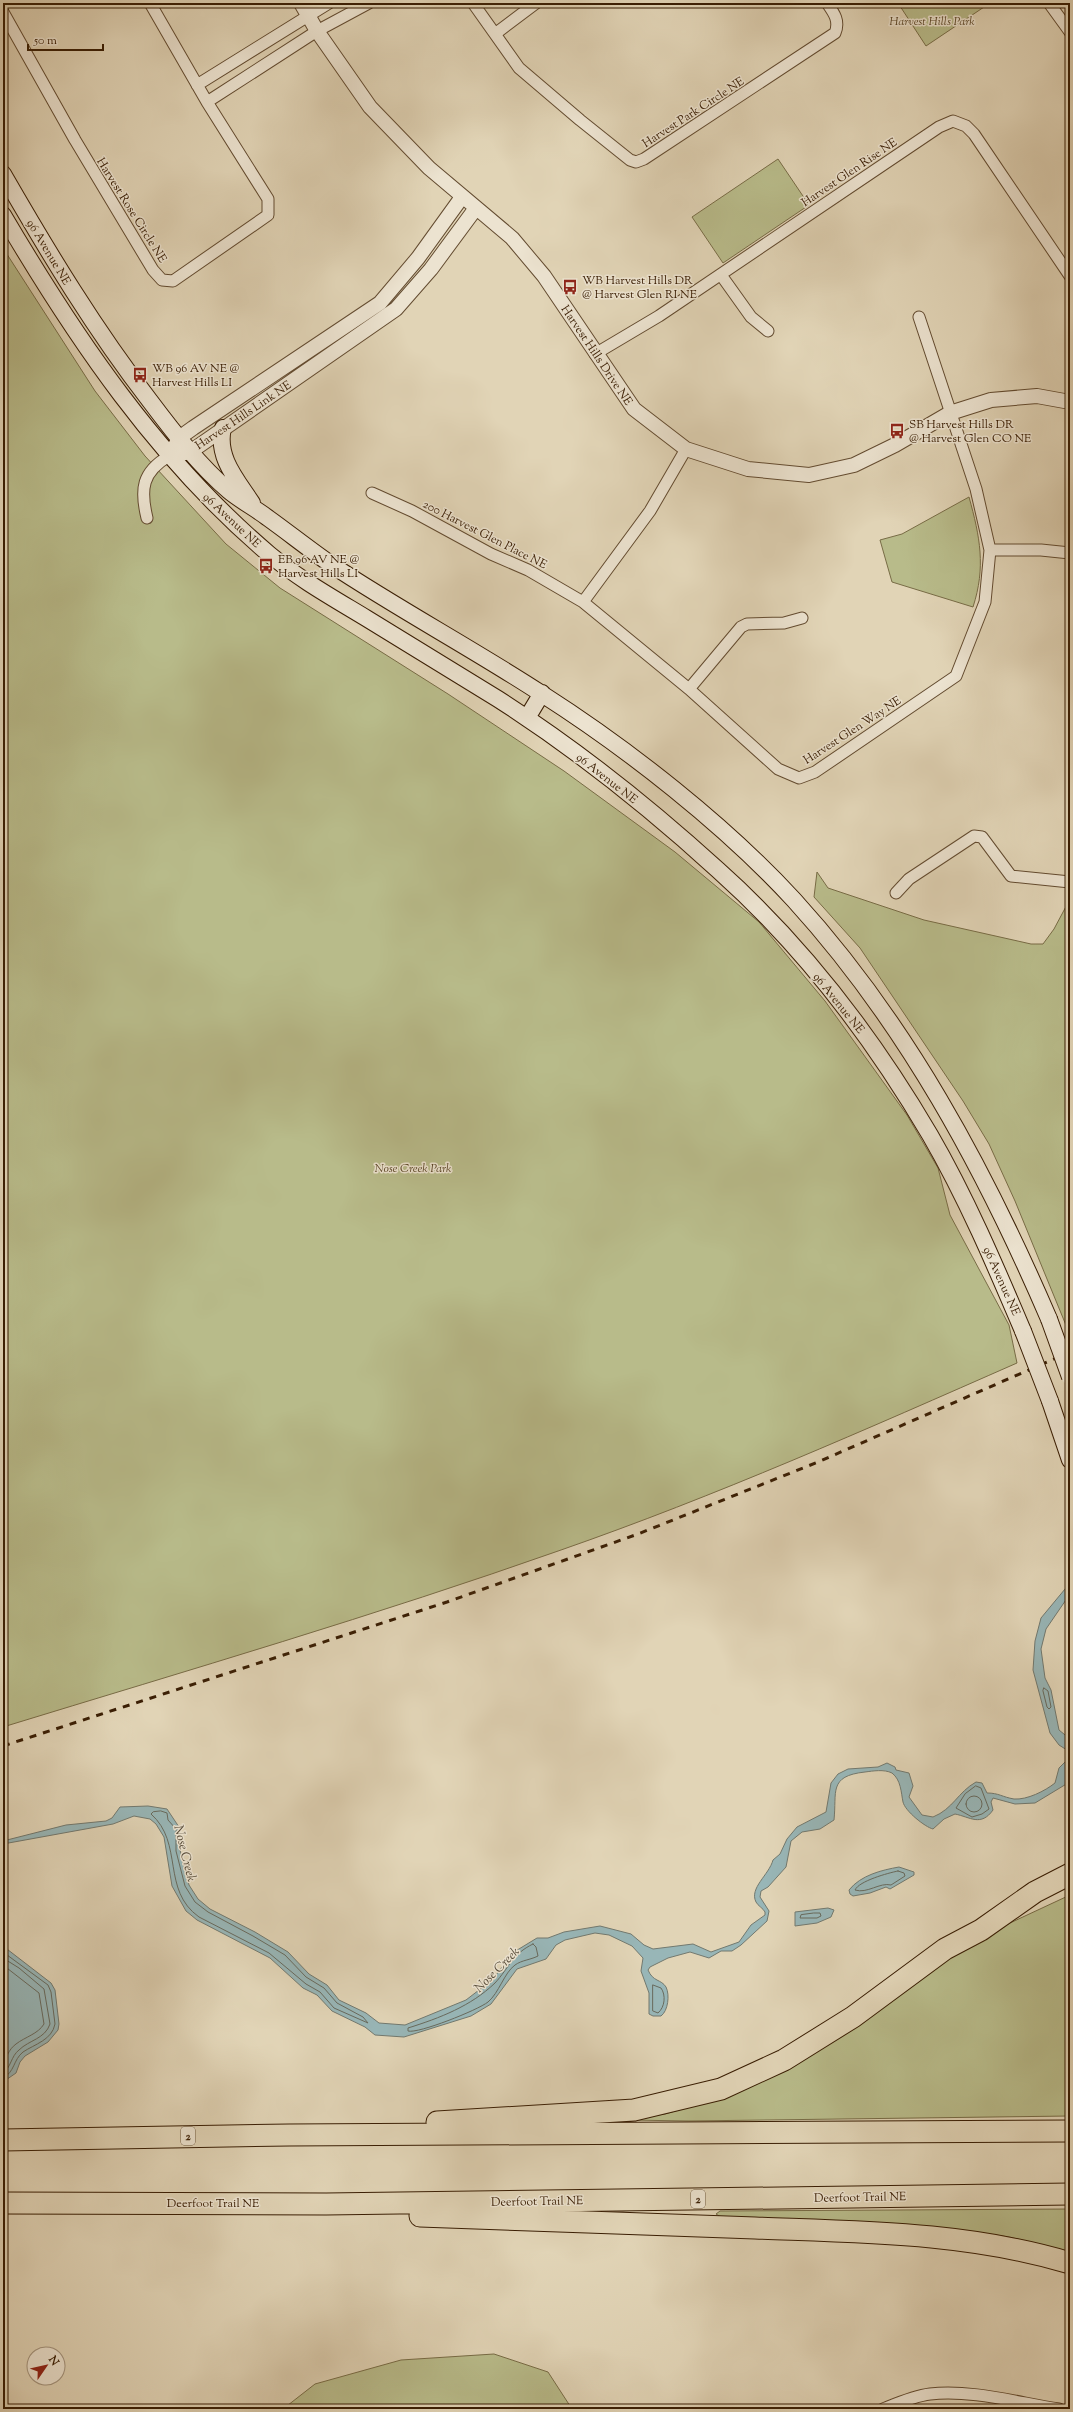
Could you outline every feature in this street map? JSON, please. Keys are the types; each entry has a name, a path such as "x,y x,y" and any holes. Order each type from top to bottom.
{"highway":[{"path":"373,2135 400,2124 634,2110 721,2089 790,2056 853,2017 946,1949 1010,1911 1035,1892 1070,1874"},
{"path":"1010,1911 1070,1886"},
{"name":"2","path":"3,2140 373,2135 1070,2131"},
{"name":"Deerfoot Trail NE","path":"3,2203 326,2204 1070,2194"},
{"path":"326,2204 347,2213 883,2232 961,2240 1028,2251 1070,2263"},
{"path":"961,2240 1043,2262 1070,2273"}],"main road":[{"name":"96 Avenue NE","path":"3,174 78,300 126,371 190,452 231,493 255,508 329,563 542,693 584,722 668,786 742,849 792,898 824,935 898,1034 955,1123 992,1192 1049,1319 1070,1377"},
{"name":"96 Avenue NE","path":"3,215 71,326 169,456 220,510 273,557 325,593 527,718 647,808 720,871 772,923 849,1015 882,1058 931,1137 967,1206 1023,1331 1050,1401 1070,1460"},
{"path":"223,428 221,444 224,458 255,508"},
{"path":"527,718 542,693"}],"street":[{"name":"Harvest Rose Circle NE","path":"3,12 75,140 162,280 173,281 268,215 268,199 207,102 150,3"},
{"path":"197,85 255,51 304,9 329,3"},
{"path":"207,102 317,31 369,3"},
{"name":"Harvest Park Circle NE","path":"473,3 519,68 580,120 630,160 636,162 644,159 835,33 838,26 834,14 827,3"},
{"path":"495,34 536,3"},
{"path":"1049,3 1070,32"},
{"name":"Harvest Hills Drive NE","path":"304,9 317,31 370,107 429,168 512,238 544,276 595,354 634,409 686,449 748,469 809,475 854,465 895,445 950,413 991,400 1012,396 1037,396 1070,402"},
{"name":"Harvest Glen Rise NE","path":"595,354 659,316 939,127 953,121 966,126 974,134 1070,276"},
{"name":"Harvest Hills Link NE","path":"169,456 179,438 380,303 418,258 462,197"},
{"name":"Harvest Hills Link NE","path":"169,456 190,452 396,310 431,269 476,208"},
{"path":"721,275 751,317 768,331"},
{"name":"Harvest Glen Way NE","path":"583,602 689,689 778,769 798,778 815,772 956,676 985,602 990,550 976,489 919,317"},
{"path":"583,602 650,511 686,449"},
{"path":"147,518 143,485 154,465 169,456"},
{"name":"200 Harvest Glen Place NE","path":"372,493 528,570 583,602"},
{"path":"990,550 1041,550 1070,553"},
{"path":"689,689 741,627 747,624 784,623 802,618"},
{"path":"896,893 909,879 974,836 982,837 1011,876 1070,882"},
{"path":"883,2409 899,2402 930,2394 959,2394 1059,2409"}],"green space":[{"name":"Harvest Hills Park","path":"898,3 990,3 926,46"},
{"path":"778,159 809,205 723,263 692,217"},
{"name":"Nose Creek Park","path":"3,248 95,391 145,456 226,544 280,588 448,694 564,771 675,852 759,922 825,1001 907,1115 938,1168 950,1215 1009,1325 1017,1363 734,1485 561,1550 353,1620 3,1727"},
{"path":"969,497 979,539 980,552 979,579 973,607 892,582 880,540 902,534"},
{"path":"817,872 828,888 924,920 1031,944 1043,944 1054,929 1070,899 1070,1335 1015,1201 989,1144 963,1101 860,948 814,897"},
{"path":"1070,1895 1070,2116 689,2121 627,2119 665,2114 720,2098 980,1937"},
{"path":"1070,2209 1070,2252 1009,2237 961,2230 721,2217 716,2214 720,2211"},
{"path":"494,2354 548,2372 572,2409 283,2409 315,2384 401,2360"}],"water":[{"path":"1070,1583 1070,1594 1046,1629 1041,1649 1045,1678 1051,1690 1059,1730 1070,1739 1069,1752 1059,1745 1050,1733 1033,1670 1035,1641 1041,1618"},
{"path":"1069,1754 1068,1783 1035,1803 1015,1804 993,1798 991,1802 993,1810 984,1818 975,1820 955,1814 944,1819 933,1829 929,1828 907,1810 903,1802 899,1783 892,1773 886,1771 875,1771 853,1774 845,1777 837,1787 835,1794 834,1820 820,1829 802,1832 791,1841 786,1867 768,1887 761,1891 760,1897 769,1911 767,1921 741,1945 732,1951 721,1951 709,1958 690,1952 668,1958 650,1967 648,1970 652,1977 664,1984 667,1990 667,2007 661,2016 653,2016 649,2014 649,1993 641,1971 643,1958 632,1946 609,1935 595,1933 565,1940 556,1945 546,1959 517,1969 491,2004 471,2016 404,2037 375,2035 365,2027 332,2011 317,1995 303,1988 270,1958 197,1920 186,1911 172,1886 164,1837 156,1824 150,1819 134,1816 113,1824 3,1844 3,1841 66,1825 106,1821 112,1818 120,1807 148,1806 167,1809 179,1827 180,1850 189,1885 198,1899 210,1909 255,1932 288,1952 309,1974 327,1985 339,2000 366,2013 379,2023 405,2025 466,2000 492,1980 514,1952 537,1938 548,1938 564,1932 600,1926 631,1934 644,1945 653,1949 693,1944 711,1952 739,1942 751,1925 765,1915 765,1912 756,1902 755,1892 773,1860 780,1854 787,1839 797,1827 826,1812 831,1783 838,1774 848,1769 878,1767 887,1763 895,1767 896,1770 909,1773 913,1786 909,1797 922,1815 933,1817 946,1810 964,1791 976,1782 982,1783 987,1793 1014,1799 1024,1798 1036,1794 1055,1783 1059,1768 1067,1760"},
{"path":"899,1867 914,1872 914,1875 890,1889 886,1887 870,1893 853,1896 850,1894 849,1890 859,1880 872,1874"},
{"path":"828,1908 834,1910 831,1917 817,1923 795,1926 795,1912"},
{"path":"3,1946 51,1983 55,1990 59,2024 58,2030 48,2042 25,2056 20,2062 16,2073 3,2082"}],"railway":[{"path":"3,1746 447,1602 638,1534 818,1462 1070,1352"}],"place":[{"name":"WB Harvest Hills DR @ Harvest Glen RI NE","path":"570,287"},
{"name":"WB 96 AV NE @ Harvest Hills LI","path":"140,375"},
{"name":"SB Harvest Hills DR @ Harvest Glen CO NE","path":"897,431"},
{"name":"EB 96 AV NE @ Harvest Hills LI","path":"266,566"}],"water label":[{"name":"Nose Creek","path":"186,1853"},
{"name":"Nose Creek","path":"496,1969"}]}
